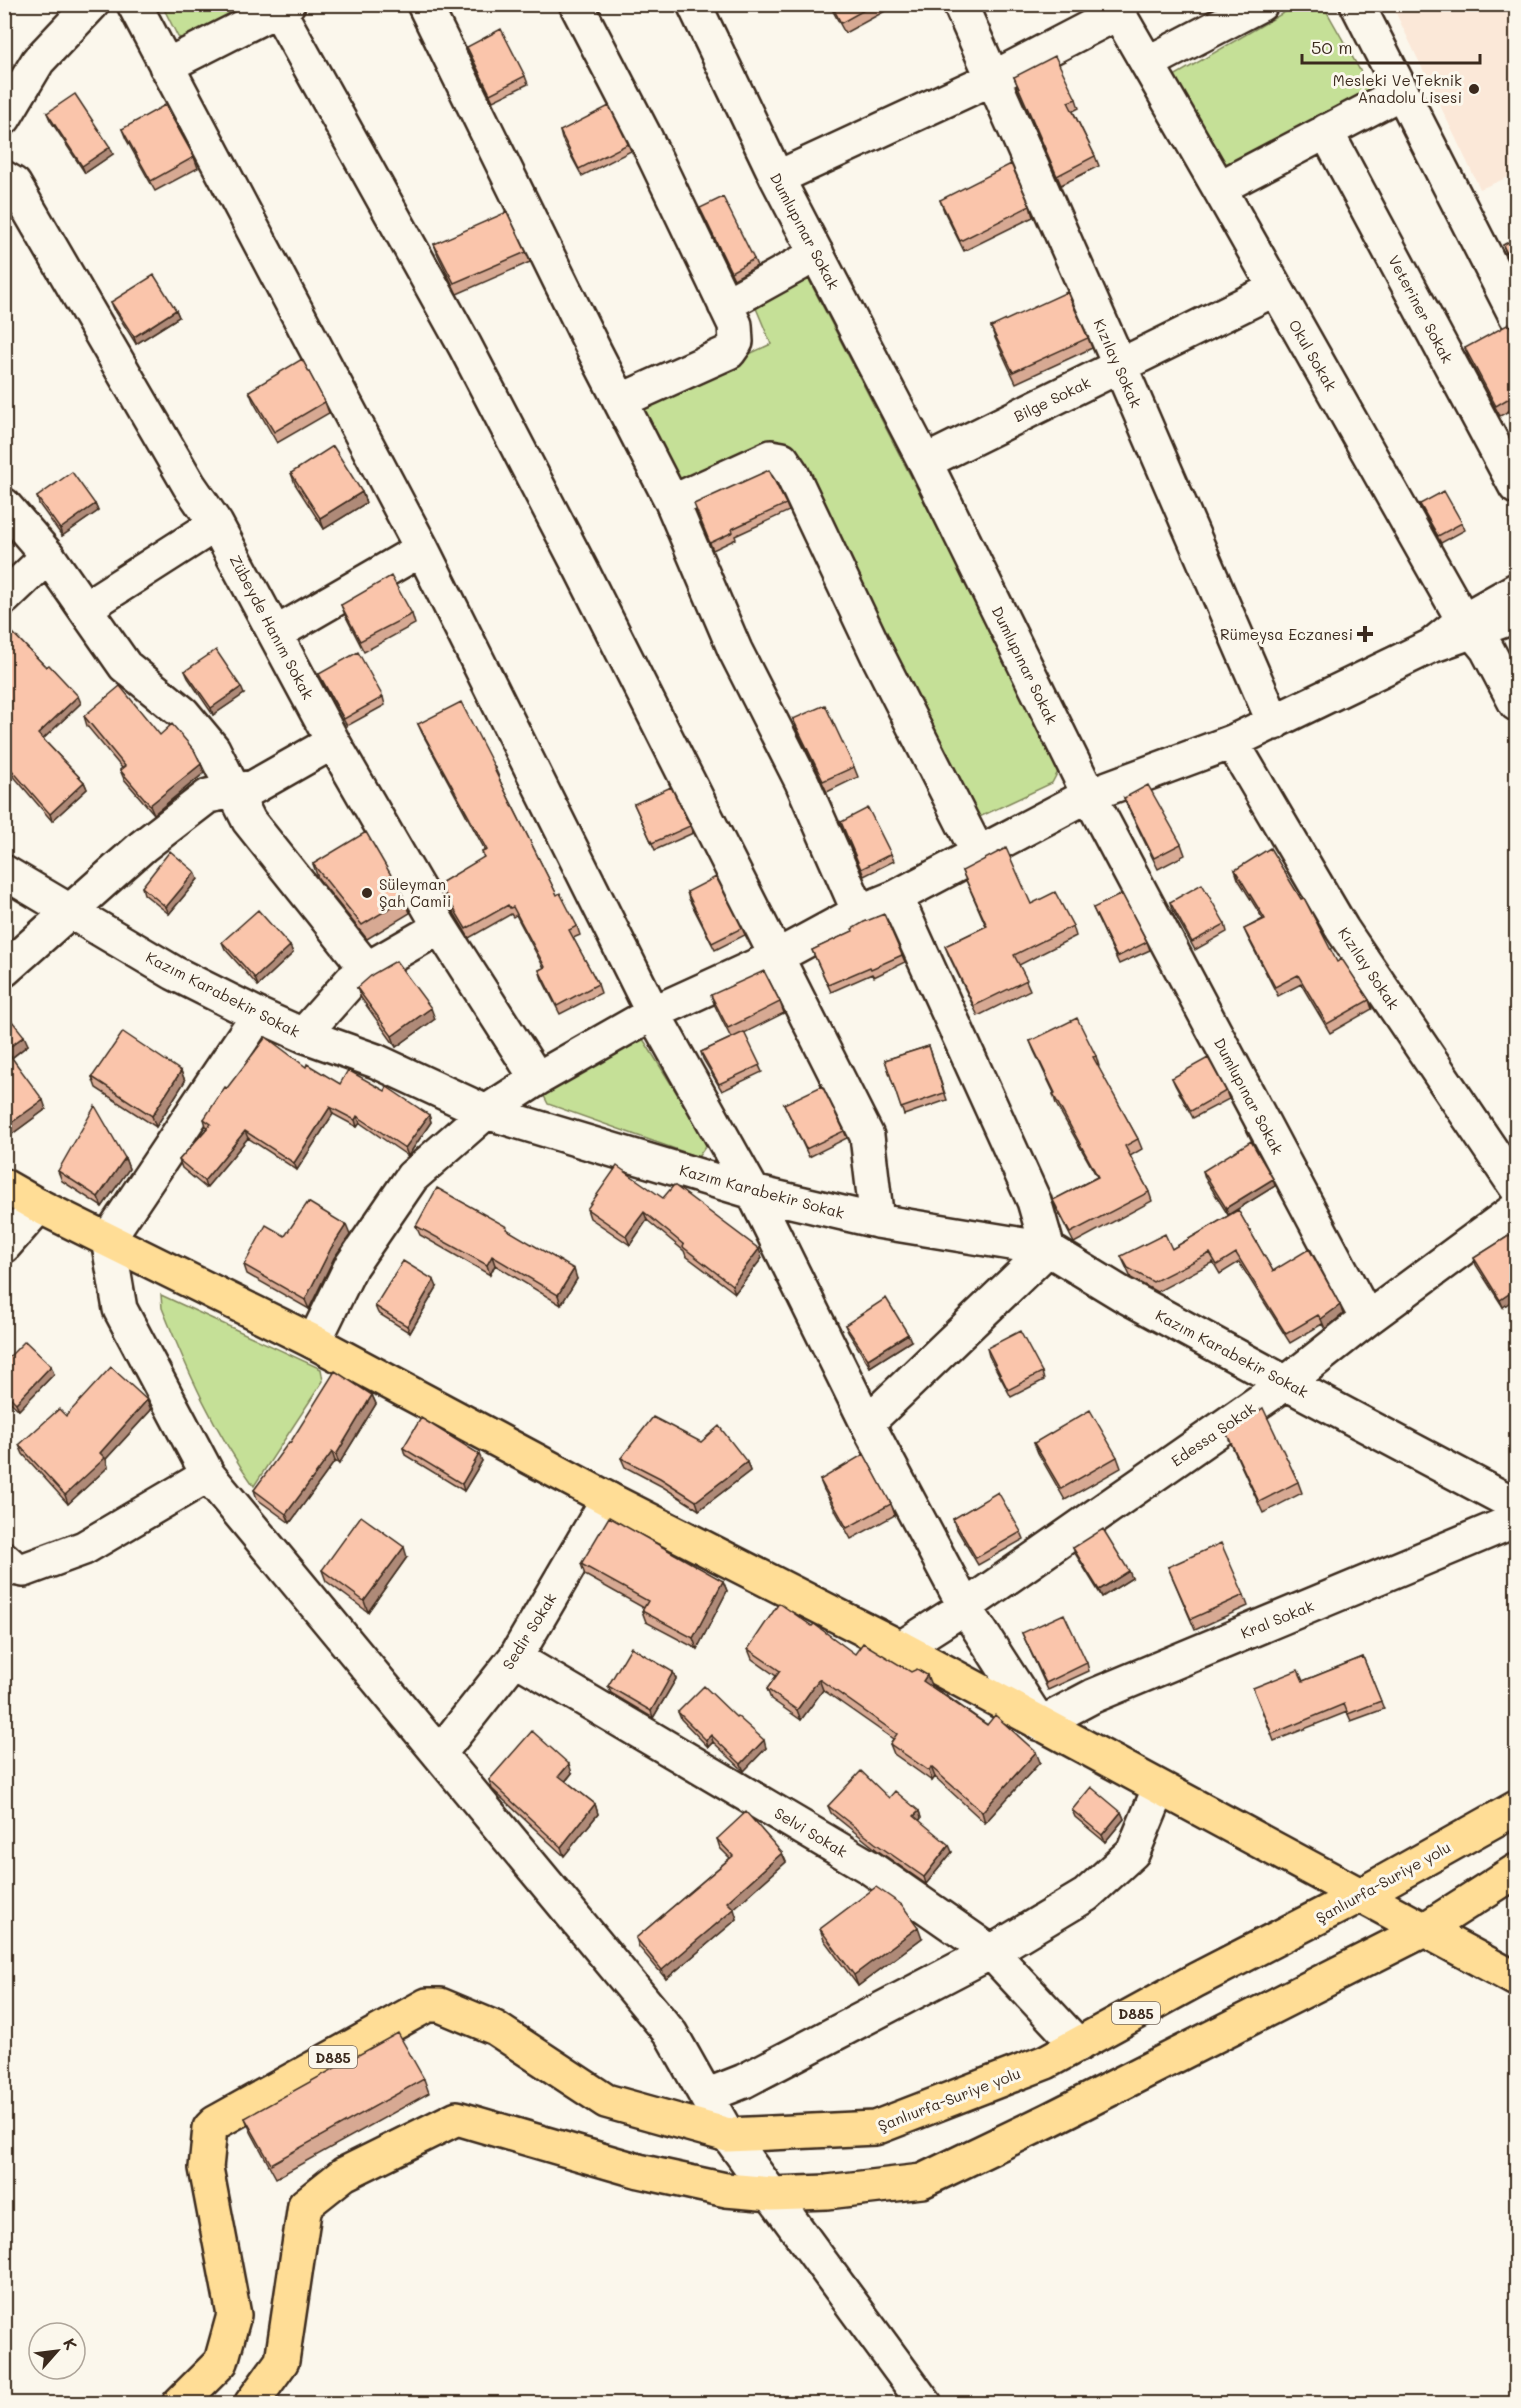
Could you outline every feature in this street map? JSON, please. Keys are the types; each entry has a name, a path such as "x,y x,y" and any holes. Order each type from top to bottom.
{"main road":[{"path":"4,1186 39,1206 314,1342 608,1499 901,1648 1159,1789 1516,1979"},
{"name":"Şanlıurfa-Suriye yolu","path":"179,2403 221,2362 234,2315 206,2168 210,2128 214,2123 427,2005 440,2005 495,2028 606,2101 728,2135 875,2128 1046,2062 1359,1896 1516,1808"},
{"path":"251,2403 282,2361 305,2205 344,2174 457,2118 639,2171 726,2190 772,2194 827,2192 922,2181 1049,2120 1424,1929 1516,1871"}],"street":[{"path":"4,118 38,61 92,4"},
{"path":"134,4 422,549 653,1013 753,1192 867,1423 965,1607 1040,1724"},
{"path":"424,4 672,502 735,650 802,782 859,912"},
{"path":"576,4 644,135 735,325 736,342 729,352 620,401"},
{"name":"Dumlupınar Sokak","path":"694,4 777,178 925,462 1089,795 1367,1319"},
{"name":"Kızılay Sokak","path":"960,4 1274,723"},
{"path":"1357,4 1516,316"},
{"path":"166,66 280,6 465,346 582,571 867,1136 877,1221"},
{"path":"1148,63 1251,7"},
{"path":"777,178 991,79 1115,9"},
{"name":"Okul Sokak","path":"1115,9 1469,626 1487,649 1516,704"},
{"path":"1219,188 1402,92"},
{"name":"Veteriner Sokak","path":"1326,131 1516,487"},
{"name":"Zübeyde Hanım Sokak","path":"4,178 14,184 189,485 216,524 333,742 440,927 537,1079"},
{"path":"725,305 816,254"},
{"name":"Bilge Sokak","path":"925,462 1275,289"},
{"path":"672,502 771,457 782,459 792,474 878,656 978,853"},
{"path":"4,505 48,556 125,666 183,712 213,749 249,821 367,969"},
{"path":"85,608 216,524"},
{"path":"275,634 422,549"},
{"path":"4,598 48,556"},
{"path":"314,1342 351,1266 412,1178 486,1112 537,1079 653,1013 778,957 859,912 896,897 1089,795 1274,723 1431,646 1469,626 1516,590"},
{"path":"1469,626 1516,616"},
{"name":"Kızılay Sokak","path":"1232,741 1342,929 1516,1187"},
{"path":"4,970 143,846 208,796 254,787 333,742"},
{"name":"Kazım Karabekir Sokak","path":"4,872 174,973 258,1015 303,1035 376,1061 486,1112 753,1192 877,1221 1048,1249 1122,1294 1516,1504"},
{"path":"867,1423 1048,1249 1034,1202 896,897"},
{"path":"303,1035 351,981 367,969 440,927"},
{"path":"258,1015 108,1239 120,1309 208,1475 671,2034 728,2135 925,2403"},
{"path":"4,1246 39,1206"},
{"name":"Edessa Sokak","path":"901,1648 965,1607 1286,1383 1367,1319 1516,1209"},
{"path":"4,1558 14,1568 24,1570 84,1548 208,1475"},
{"name":"Sedir Sokak","path":"439,1754 515,1658 608,1499"},
{"name":"Kral Sokak","path":"1040,1724 1093,1696 1516,1520"},
{"name":"Selvi Sokak","path":"515,1658 869,1867 991,1952 1078,2044"},
{"path":"706,2096 744,2081 991,1952 1086,1895 1133,1852 1159,1789"}],"shaded area":[{"name":"Mesleki Ve Teknik Anadolu Lisesi","path":"1392,5 1516,5 1516,174 1480,189"}],"green space":[{"path":"261,4 188,41 178,37 162,5"},
{"path":"1297,5 1323,5 1371,90 1227,173 1174,76"},
{"path":"807,276 1061,766 1052,783 973,820 791,449 680,484 639,405 771,344 753,301"},
{"path":"643,1039 708,1143 698,1157 548,1104 543,1094"},
{"path":"161,1295 321,1369 323,1381 254,1486 239,1465 202,1400 162,1308"}],"building":[{"path":"831,4 875,4 841,23"},
{"path":"501,29 525,76 490,94 467,47"},
{"path":"1055,56 1076,99 1068,102 1095,156 1057,176 1014,77"},
{"path":"75,94 110,147 82,166 47,113"},
{"path":"165,105 194,157 151,181 122,129"},
{"path":"609,106 628,144 579,169 560,131"},
{"path":"1011,164 1030,206 960,241 940,200"},
{"path":"723,197 754,259 731,272 700,208"},
{"path":"507,212 526,252 454,283 434,244"},
{"path":"1516,238 1516,272 1503,245"},
{"path":"154,275 176,310 134,337 111,302"},
{"path":"1067,292 1088,338 1013,372 991,327"},
{"path":"1509,324 1516,338 1516,394 1496,406 1465,348"},
{"path":"302,359 325,402 274,432 249,391"},
{"path":"333,446 362,492 320,518 291,473"},
{"path":"769,470 786,504 732,529 733,532 710,543 694,504"},
{"path":"72,472 95,504 60,529 37,497"},
{"path":"1444,491 1462,523 1438,536 1420,504"},
{"path":"391,576 412,614 360,641 341,605"},
{"path":"4,624 46,667 49,665 78,696 38,734 84,782 50,814 4,761"},
{"path":"216,650 241,687 211,708 185,671"},
{"path":"358,652 383,697 344,719 319,674"},
{"path":"120,686 160,735 172,724 194,750 201,764 150,805 120,770 125,766 84,716"},
{"path":"461,702 557,895 560,893 577,926 569,930 598,984 557,1006 539,970 545,967 513,907 510,908 508,905 466,929 439,884 484,857 482,852 487,850 418,724"},
{"path":"825,705 854,767 823,781 793,719"},
{"path":"1148,785 1181,844 1154,858 1124,798"},
{"path":"671,787 690,826 652,843 634,804"},
{"path":"868,808 891,854 861,869 841,822"},
{"name":"Süleyman Şah Camii","path":"366,832 405,899 362,925 313,864"},
{"path":"1006,848 1031,904 1055,892 1073,926 1014,955 1027,980 974,1006 945,946 987,926 962,871"},
{"path":"1270,848 1301,899 1304,898 1337,962 1342,959 1369,1000 1327,1024 1298,975 1275,987 1244,929 1265,919 1235,870"},
{"path":"170,851 195,872 166,907 142,887"},
{"path":"716,877 742,928 712,943 687,892"},
{"path":"1202,884 1225,924 1192,942 1170,902"},
{"path":"1122,894 1147,942 1117,957 1093,908"},
{"path":"258,910 290,946 255,978 222,942"},
{"path":"884,914 902,955 828,985 812,950"},
{"path":"396,961 431,1008 392,1036 357,988 373,974"},
{"path":"764,971 780,1002 728,1028 711,995"},
{"path":"4,1011 24,1036 6,1050 43,1100 8,1125 4,1120"},
{"path":"1077,1018 1096,1056 1093,1057 1138,1139 1125,1146 1149,1192 1070,1233 1053,1200 1098,1177 1053,1094 1055,1093 1030,1041"},
{"path":"123,1032 181,1071 152,1116 92,1077"},
{"path":"744,1032 760,1065 719,1084 701,1052"},
{"path":"266,1037 306,1067 307,1064 340,1084 348,1070 385,1091 387,1087 429,1115 405,1148 357,1116 355,1120 330,1107 294,1163 245,1131 204,1181 179,1160 211,1124 204,1119 225,1087 227,1088"},
{"path":"929,1046 944,1093 901,1108 885,1060"},
{"path":"1208,1058 1226,1091 1191,1111 1172,1078"},
{"path":"822,1086 844,1131 806,1149 784,1104"},
{"path":"95,1106 125,1158 98,1197 58,1171"},
{"path":"1251,1141 1273,1179 1226,1208 1203,1171"},
{"path":"617,1166 663,1198 674,1185 759,1249 732,1285 683,1247 684,1245 644,1212 626,1236 587,1209"},
{"path":"437,1188 507,1227 506,1229 574,1269 558,1295 492,1256 487,1265 416,1226"},
{"path":"308,1202 346,1225 331,1248 305,1300 244,1265 266,1225 285,1236"},
{"path":"1238,1210 1273,1271 1309,1249 1340,1305 1321,1319 1318,1315 1286,1334 1236,1253 1217,1265 1210,1253 1153,1282 1128,1268 1121,1256 1165,1234 1172,1249"},
{"path":"1515,1232 1516,1289 1500,1300 1474,1258"},
{"path":"403,1261 434,1280 407,1326 375,1306"},
{"path":"886,1298 908,1334 868,1359 845,1325"},
{"path":"1020,1331 1042,1372 1008,1390 987,1348"},
{"path":"25,1341 51,1366 16,1403 4,1391 4,1362"},
{"path":"111,1367 147,1400 100,1453 105,1458 65,1495 19,1445 59,1409 66,1416"},
{"path":"335,1371 372,1395 336,1455 332,1452 286,1514 254,1490 290,1443"},
{"path":"1263,1408 1298,1482 1259,1502 1227,1434"},
{"path":"1090,1410 1117,1457 1061,1489 1034,1443"},
{"path":"653,1417 701,1442 719,1426 747,1462 696,1501 660,1478 621,1458"},
{"path":"421,1418 479,1454 462,1484 403,1448"},
{"path":"864,1454 891,1504 847,1528 820,1480"},
{"path":"998,1492 1021,1532 976,1558 953,1519"},
{"path":"361,1516 404,1547 364,1601 322,1570"},
{"path":"609,1517 723,1581 693,1638 642,1611 648,1601 581,1564"},
{"path":"1103,1529 1129,1571 1099,1590 1073,1548"},
{"path":"1221,1543 1244,1595 1191,1619 1168,1567"},
{"path":"779,1603 812,1626 814,1624 855,1654 863,1643 911,1672 917,1669 927,1675 923,1681 987,1725 995,1715 1036,1752 982,1812 931,1767 929,1771 890,1744 897,1734 819,1679 797,1710 767,1689 780,1671 748,1649"},
{"path":"1064,1614 1087,1663 1046,1683 1022,1633"},
{"path":"631,1647 673,1672 651,1711 608,1686"},
{"path":"1363,1657 1381,1701 1348,1714 1344,1704 1272,1734 1253,1688 1298,1670 1303,1681"},
{"path":"704,1686 764,1740 741,1764 711,1735 706,1740 678,1712"},
{"path":"532,1731 569,1764 559,1776 595,1804 561,1847 489,1780"},
{"path":"861,1771 889,1798 895,1791 919,1811 914,1816 949,1845 924,1877 875,1843 828,1806"},
{"path":"1091,1787 1121,1812 1102,1835 1072,1810"},
{"path":"746,1812 782,1853 727,1902 734,1909 662,1970 636,1938 733,1856 717,1839"},
{"path":"876,1887 902,1905 918,1927 854,1975 820,1929"},
{"path":"398,2033 424,2079 271,2164 245,2118"}],"place":[{"name":"Mesleki Ve Teknik Anadolu Lisesi","path":"1474,89"},
{"name":"Rümeysa Eczanesi","path":"1365,634"},
{"name":"Süleyman Şah Camii","path":"367,893"}]}
